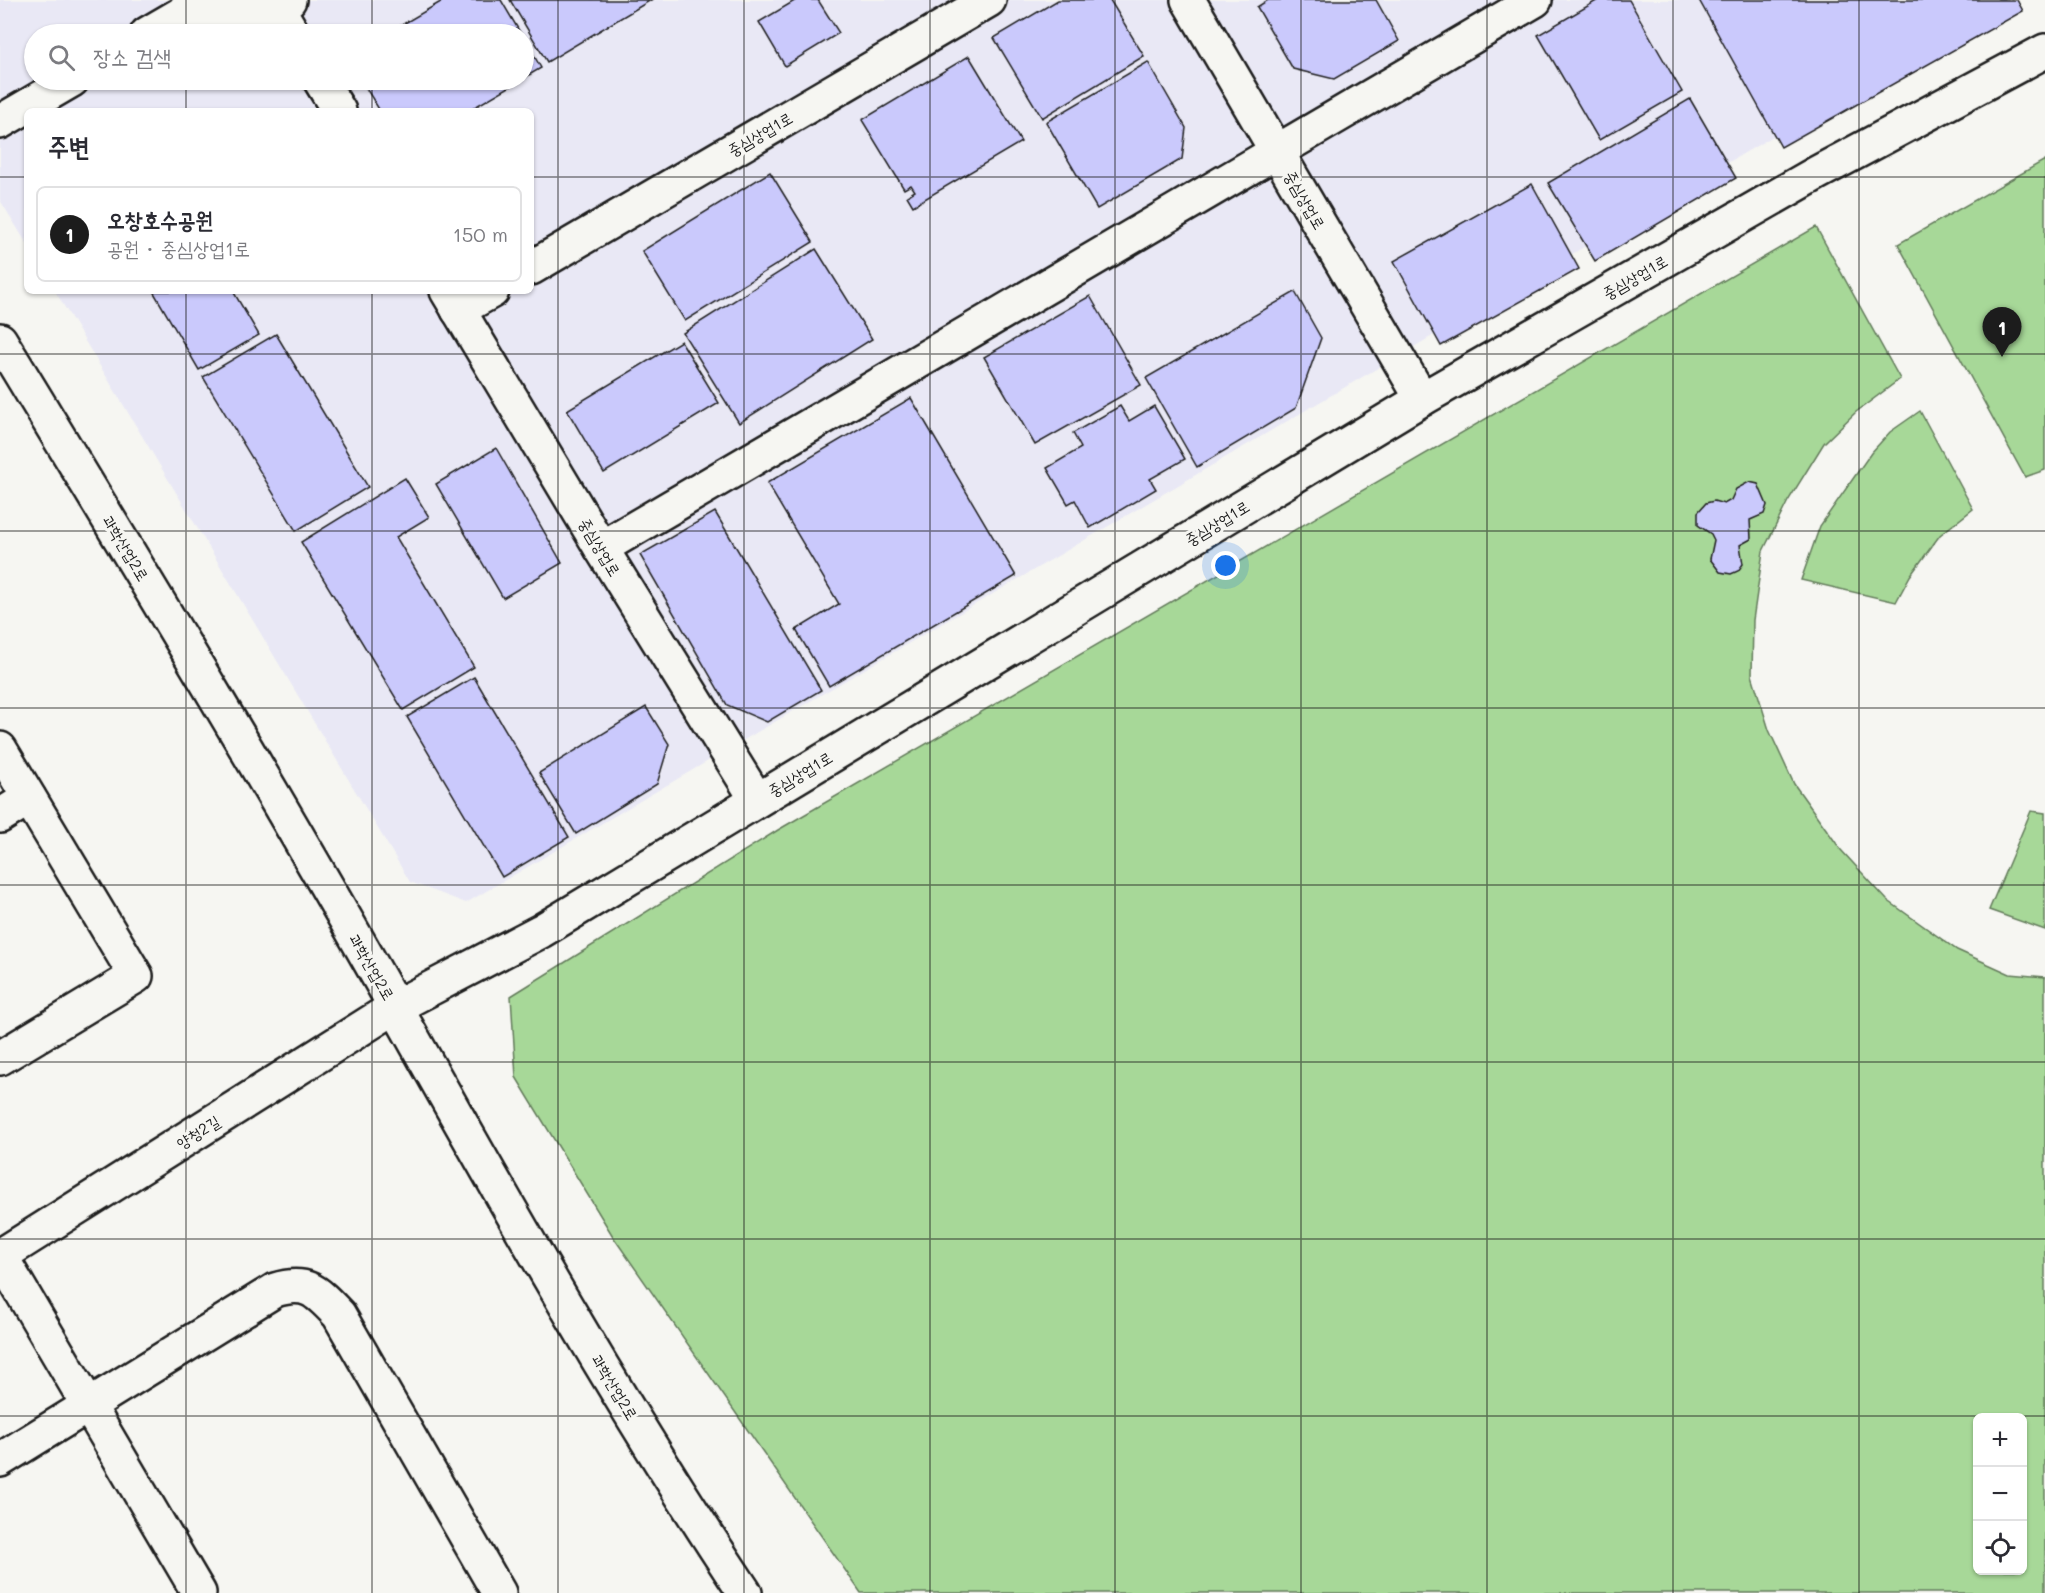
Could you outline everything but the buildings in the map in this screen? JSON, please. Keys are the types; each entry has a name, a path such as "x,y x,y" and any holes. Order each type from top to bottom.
{"street":[{"name":"중심상업1로","path":"534,266 989,0"},
{"name":"중심상업로","path":"1188,0 1422,399"},
{"path":"601,548 1535,0"},
{"path":"162,24 187,7 286,14"},
{"name":"중심상업1로","path":"395,1007 540,932 1422,399 1816,172 2045,51"},
{"path":"0,122 55,90"},
{"path":"326,90 337,108"},
{"path":"453,301 480,294"},
{"name":"중심상업로","path":"453,301 601,548 757,800"},
{"name":"과학산업2로","path":"0,340 162,608 395,1007 463,1131 669,1478 745,1593"},
{"path":"0,749 136,976 0,1058"},
{"path":"0,816 29,798"},
{"name":"양청2길","path":"0,1256 395,1007"},
{"path":"0,1256 199,1593"},
{"path":"0,1460 275,1290 292,1285 306,1287 322,1297 339,1315 499,1593"}],"shaded area":[{"path":"0,0 2005,0 466,903 410,882 57,294 534,294 534,108 24,108 24,239 0,200"}],"green space":[{"path":"2045,160 2045,470 2025,477 1898,244"},
{"path":"1816,227 1900,379 1856,412 1824,443 1788,501 1763,551 1753,620 1752,675 1769,730 1794,784 1841,850 1887,900 1957,950 2010,974 2045,977 2045,1593 861,1593 614,1238 516,1077 511,996 778,830"},
{"path":"1920,411 1973,509 1940,535 1910,576 1896,602 1801,580 1820,526 1871,453 1890,432"},
{"path":"2031,811 2045,813 2045,930 1989,910"}],"place":[{"name":"오창호수공원","path":"2002,357"}]}
